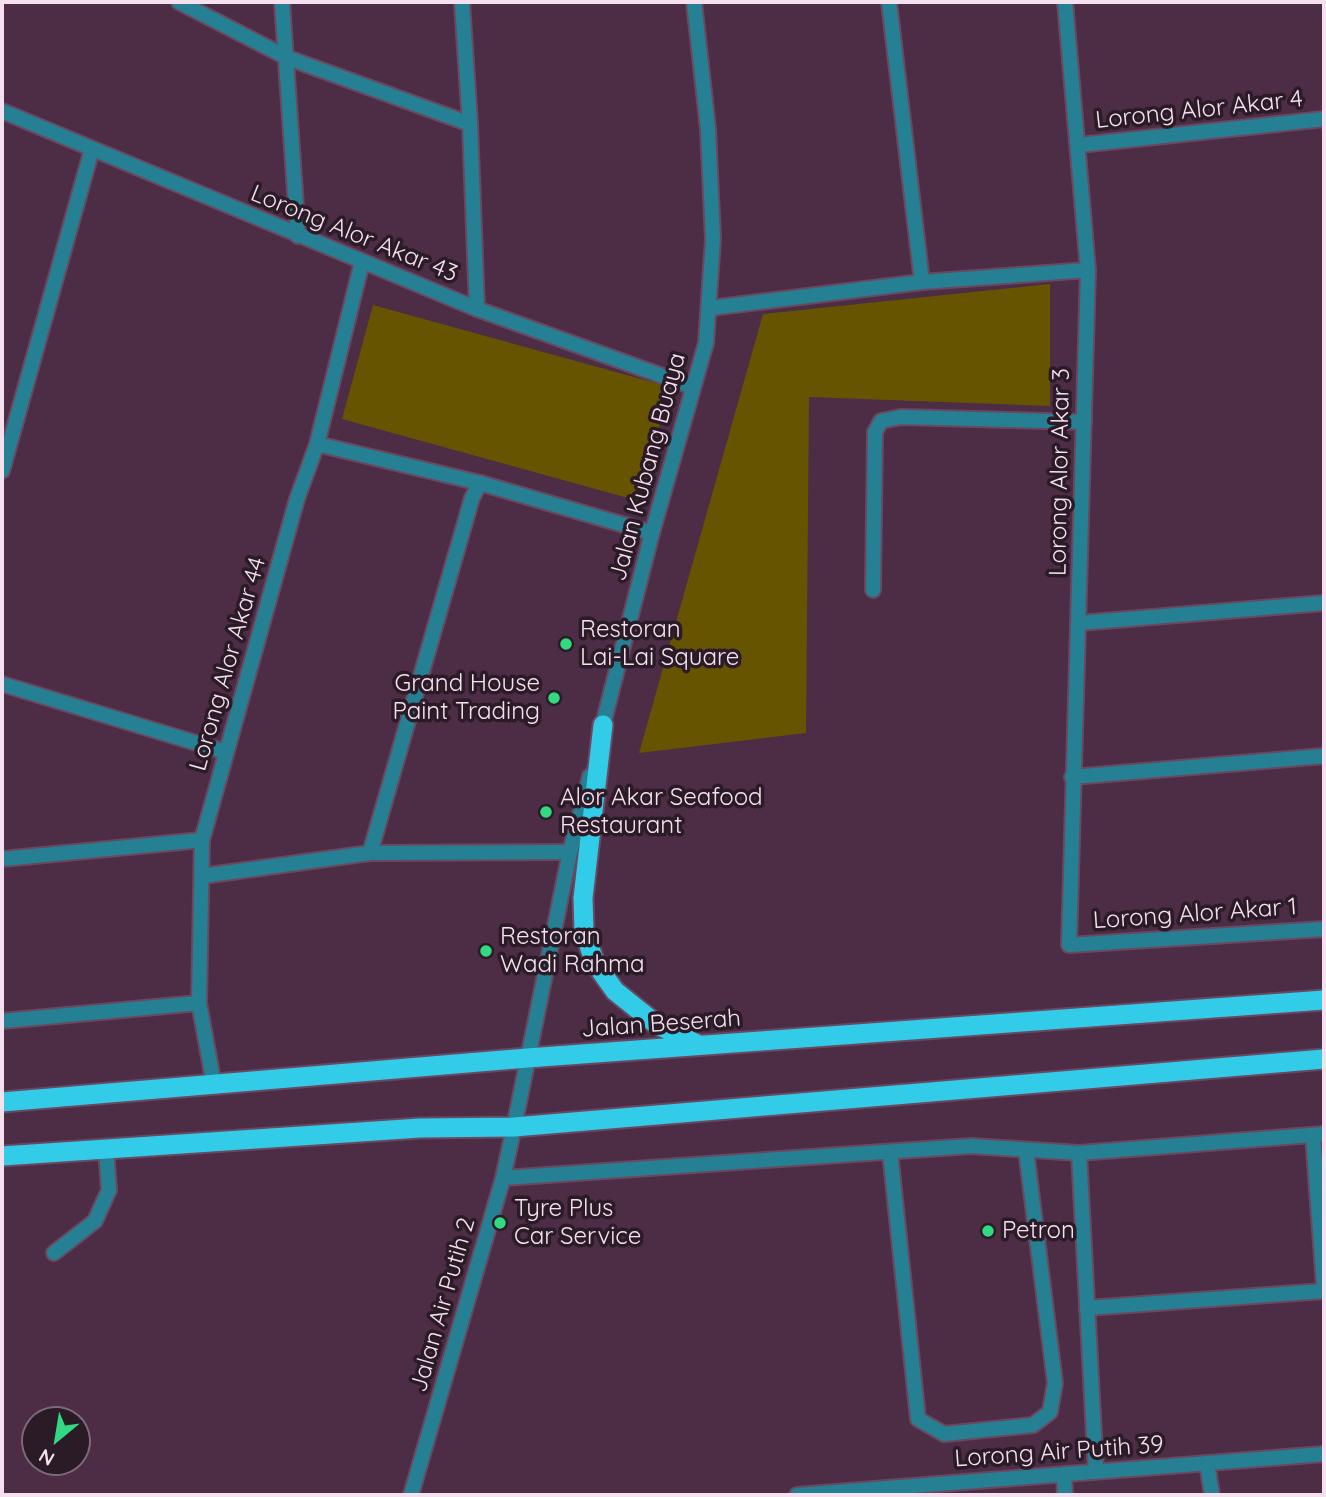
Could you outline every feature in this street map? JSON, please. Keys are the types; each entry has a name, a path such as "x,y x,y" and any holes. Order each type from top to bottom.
{"highway":[{"path":"603,725 583,898 584,931 594,963 615,991 656,1024 699,1045"},
{"name":"Jalan Beserah","path":"2,1102 527,1058 1324,1000"},
{"path":"2,1156 420,1128 514,1127 1324,1059"}],"street":[{"path":"179,2 288,58 470,124"},
{"path":"282,2 288,58 298,236"},
{"path":"462,2 477,309"},
{"name":"Jalan Kubang Buaya","path":"514,1127 570,852 652,533 706,343 713,239 709,142 694,2"},
{"path":"889,2 922,282"},
{"name":"Lorong Alor Akar 3","path":"1065,2 1088,270 1069,945"},
{"name":"Lorong Alor Akar 43","path":"2,111 477,309 693,387"},
{"name":"Lorong Alor Akar 4","path":"1079,145 1324,119"},
{"path":"2,471 92,149"},
{"name":"Lorong Alor Akar 44","path":"214,1085 199,1003 202,840 297,499 317,444 362,262"},
{"path":"710,308 922,282 1088,270"},
{"path":"873,590 875,432 881,421 901,417 1084,422"},
{"path":"317,444 481,482 652,533"},
{"path":"370,853 472,498 481,482"},
{"path":"1079,623 1324,603"},
{"path":"2,684 226,752"},
{"path":"1072,777 1324,756"},
{"path":"2,859 202,840"},
{"path":"202,876 370,853 570,852"},
{"name":"Lorong Alor Akar 1","path":"1069,945 1324,929"},
{"path":"2,1021 199,1003"},
{"name":"Jalan Air Putih 2","path":"411,1495 503,1178 514,1127"},
{"path":"503,1178 971,1146 1079,1153 1319,1135 1324,1285"},
{"path":"54,1253 95,1221 109,1190 106,1149"},
{"path":"890,1152 918,1419 944,1434 1033,1425 1049,1412 1055,1383 1027,1150"},
{"path":"1079,1153 1096,1472"},
{"path":"1087,1308 1324,1292"},
{"name":"Lorong Air Putih 39","path":"797,1495 1324,1454"},
{"path":"1207,1463 1212,1495"},
{"path":"1065,1474 1065,1495"}],"shaded area":[{"path":"1050,284 1050,406 809,397 806,733 639,753 763,314"},
{"path":"373,305 670,387 639,501 342,419"}],"place":[{"name":"Restoran Lai-Lai Square","path":"566,644"},
{"name":"Grand House Paint Trading","path":"554,698"},
{"name":"Alor Akar Seafood Restaurant","path":"546,812"},
{"name":"Restoran Wadi Rahma","path":"486,951"},
{"name":"Tyre Plus Car Service","path":"500,1223"},
{"name":"Petron","path":"988,1231"}]}
